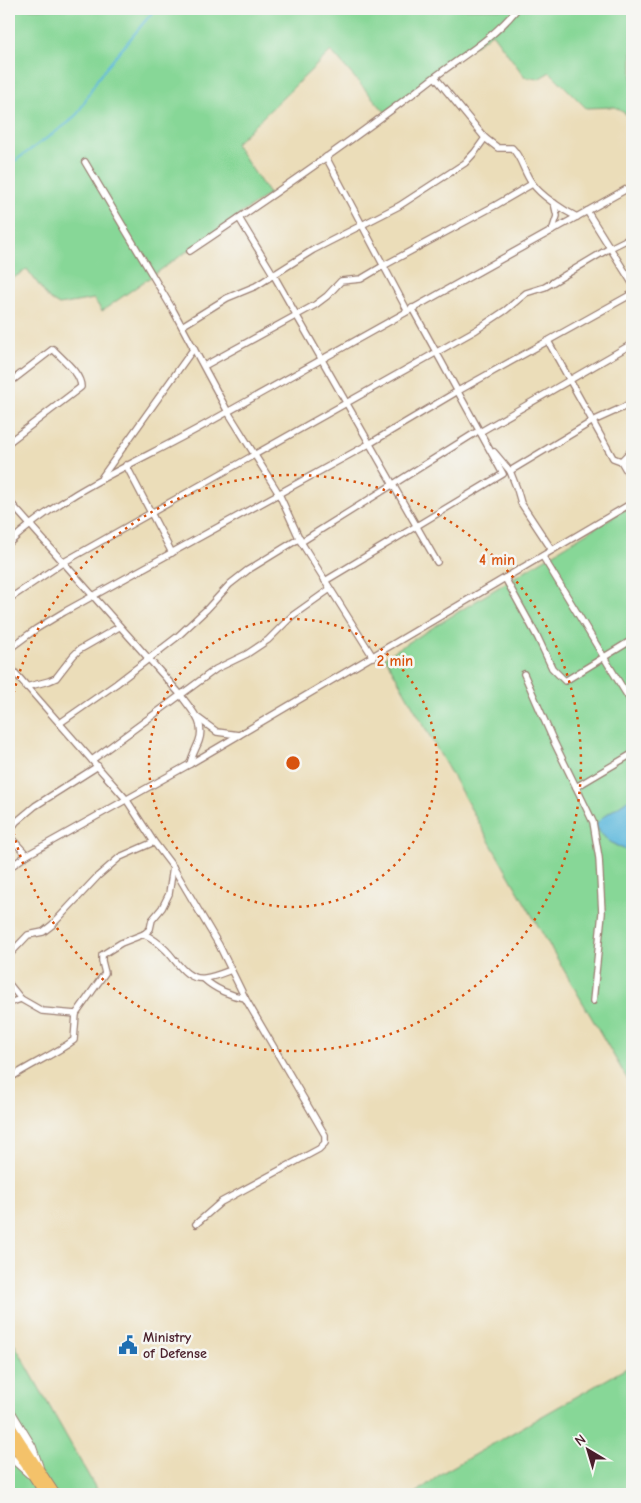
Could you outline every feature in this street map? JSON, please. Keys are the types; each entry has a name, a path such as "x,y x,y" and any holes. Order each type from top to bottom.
{"main road":[{"path":"9,1424 38,1476 45,1494"},
{"path":"9,1440 38,1476 56,1494"}],"street":[{"path":"190,251 389,113 492,36 517,9"},
{"path":"435,77 485,138 498,148 512,148 532,184 554,203 577,217"},
{"path":"182,326 227,298 256,286 313,250 399,206 465,163 485,138"},
{"path":"325,582 504,474 436,351 383,266 326,157"},
{"path":"85,162 182,326 228,412 279,494 300,540 373,657"},
{"path":"204,366 321,300 341,281 361,279 532,184"},
{"path":"9,543 29,524 101,478 228,412 632,186"},
{"path":"552,231 556,216 554,203"},
{"path":"587,211 632,283"},
{"path":"239,218 273,274 437,562"},
{"path":"9,599 64,562 150,512 476,330 506,310 526,293 545,287 632,237"},
{"path":"9,649 36,629 93,596 370,444 458,391 632,294"},
{"path":"548,341 613,458 621,461 632,480"},
{"path":"60,724 149,659 207,609 230,584 248,570 392,486 478,432 571,381 632,344"},
{"path":"101,478 194,348"},
{"path":"9,383 54,349 81,382 81,387 9,442"},
{"path":"458,391 475,415 478,432 510,471 518,489 521,503 552,550"},
{"path":"510,471 592,421 632,402"},
{"path":"621,461 632,450"},
{"path":"126,465 172,553"},
{"path":"9,501 180,694 198,718 217,732 240,735"},
{"path":"9,868 27,855 240,735 630,504 632,513"},
{"path":"542,556 565,590 603,658 632,704"},
{"path":"505,578 552,668 565,681 632,640"},
{"path":"92,760 180,694 216,670 247,654 268,640 292,616 330,590"},
{"path":"26,687 56,678 79,650 119,627"},
{"path":"9,666 126,799 173,867 220,945 246,998 324,1135 325,1143 319,1149 221,1202 196,1224"},
{"path":"524,674 554,742 593,822 599,858 602,913 593,1000"},
{"path":"190,764 200,738 198,718"},
{"path":"576,787 632,754"},
{"path":"9,832 16,822 35,806 98,766"},
{"path":"9,836 27,855"},
{"path":"9,955 28,936 43,932 52,925 98,876 120,857 154,842"},
{"path":"9,1078 62,1049 74,1040 76,1014 105,973 102,955 121,942 144,934 150,929 152,920 162,908 169,894 173,867"},
{"path":"144,934 155,940 184,972 204,979 235,996 246,998"},
{"path":"204,979 231,970"},
{"path":"9,984 21,999 42,1011 76,1014"},
{"path":"9,1003 21,999"},
{"path":"9,1408 32,1446 38,1476"},
{"path":"9,1456 38,1476"}],"green space":[{"path":"9,9 632,9 632,118 615,107 586,108 550,72 538,79 525,77 492,33 385,112 331,51 235,144 269,194 102,311 94,299 59,305 49,299 27,269 9,281"},
{"path":"632,505 632,797 629,800 613,844 632,852 632,1087 505,869 385,657"},
{"path":"9,1327 14,1336 11,1338 99,1494 9,1494"},
{"path":"632,1365 632,1494 415,1494 442,1473"}],"water":[{"path":"632,797 632,852 611,842 602,835 595,825 604,816"}],"waterway":[{"path":"9,165 68,123 78,113 98,78 155,9"}],"place":[{"name":"Ministry of Defense","path":"128,1345"}]}
